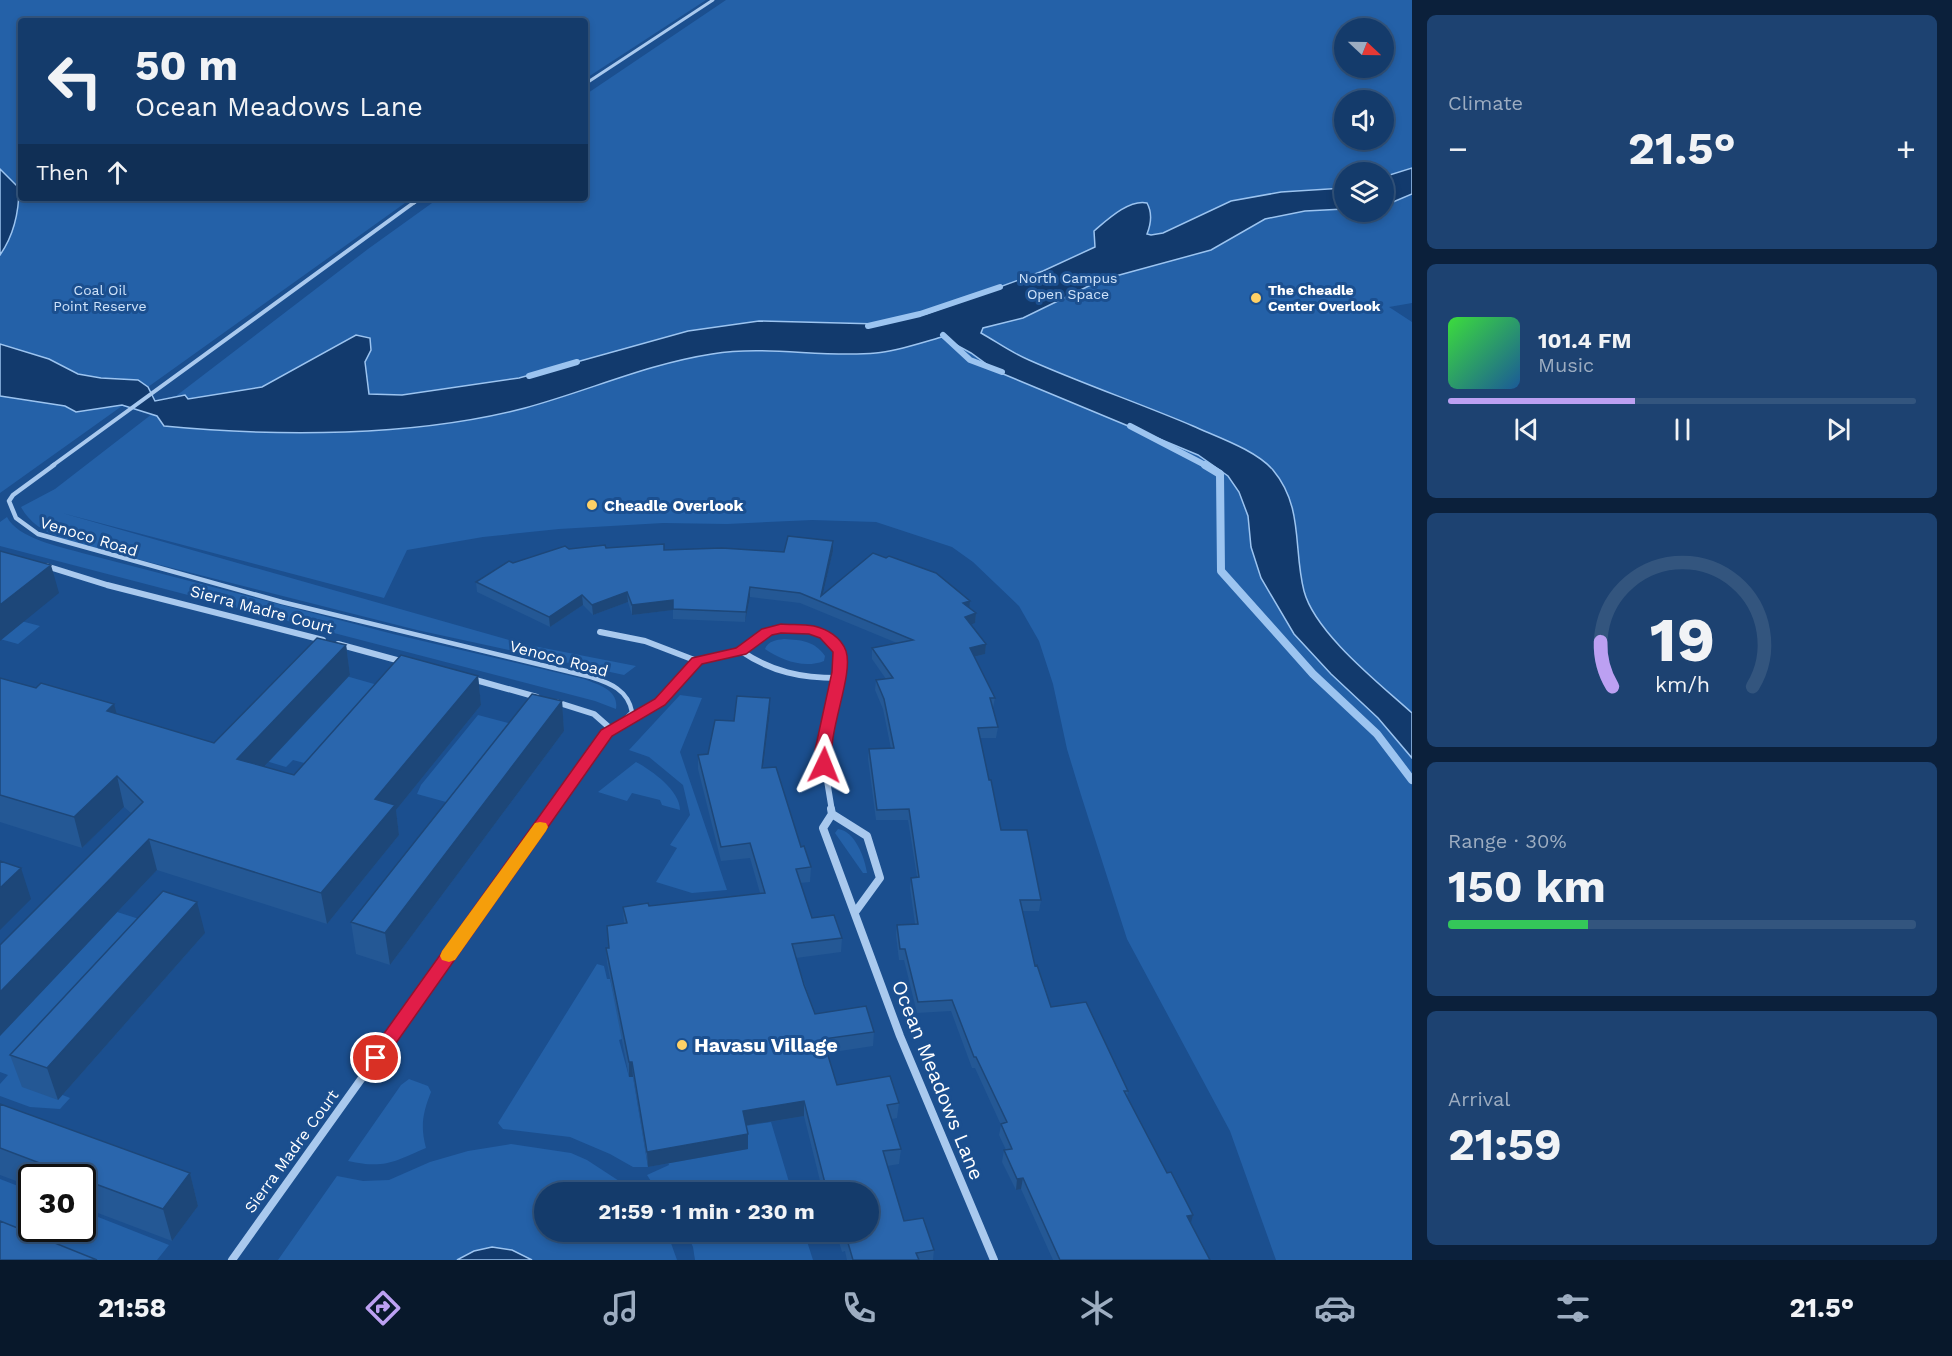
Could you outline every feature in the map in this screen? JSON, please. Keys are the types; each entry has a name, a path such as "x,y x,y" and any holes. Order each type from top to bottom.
{"street":[{"name":"Sierra Madre Court","path":"37,564 107,585 413,664"},
{"name":"Ocean Meadows Lane","path":"697,661 741,651 767,632 788,628 811,630 825,635 840,652 838,678 822,750 832,814 823,828 856,911 900,1036 994,1260"},
{"path":"459,676 597,714 611,729 660,702 697,661 645,641 600,632"},
{"path":"741,651 761,665 788,675 838,678"},
{"name":"Sierra Madre Court","path":"232,1260 611,729"},
{"path":"832,814 867,836 880,878 856,911"}],"lane":[{"path":"588,82 713,0"},
{"name":"Venoco Road","path":"416,201 14,495 9,501 10,510 21,525 33,533 64,543 184,576 591,677 619,689 632,703 632,712 611,729"}],"green space":[{"name":"North Campus Open Space","path":"0,0 706,0 588,77 588,18 18,18 18,201 408,201 148,387 155,401 176,396 368,249 435,201 588,201 588,93 726,0 1412,0 1412,303 1389,307 1412,322 1412,1260 1276,1260 1230,1131 1127,939 1067,749 1053,684 1039,641 1019,606 973,562 952,547 876,522 812,520 727,524 663,523 559,529 483,537 407,550 384,598 62,513 523,644 636,666 624,675 417,630 105,551 58,537 47,532 28,517 21,507 55,489 152,414 122,406 0,493"},
{"path":"7,517 20,531 40,541 63,548 393,634 584,679 607,689 614,697 616,709 595,701 0,546 0,522"},
{"path":"21,621 40,626 18,644 0,639"},
{"path":"784,639 812,644 825,656 824,661 801,664 778,657 765,649 775,640"},
{"path":"346,676 406,693 323,768 293,760 286,767 266,761"},
{"path":"680,695 702,698 680,752 727,890 692,893 656,882 677,848 670,845 690,815 683,785 649,757 629,750"},
{"path":"478,715 523,727 446,802 417,794 421,785"},
{"path":"636,762 671,789 679,803 680,810 662,805 660,800 632,793 627,801 598,792"},
{"path":"838,829 849,835 858,846 867,873 863,873 835,833"},
{"path":"114,911 161,926 24,1079 70,1098 60,1109 30,1107 0,1096 0,1084 8,1075 0,1072 0,1032"},
{"path":"597,964 604,966 607,979 610,979 624,1038 619,1040 629,1077 633,1077 648,1167 633,1167 610,1154 570,1137 503,1129 498,1123"},
{"path":"409,1079 428,1086 431,1092 423,1119 426,1148 388,1163 371,1164 348,1161 401,1085"},
{"path":"771,1122 789,1182 652,1182 647,1175 669,1165 668,1162 743,1126"},
{"path":"511,1144 571,1153 587,1160 621,1182 534,1182 534,1242 671,1242 677,1260 278,1260 337,1176 363,1181 389,1180 430,1162 468,1151"},
{"path":"0,1179 18,1186 18,1242 96,1242 96,1216 169,1245 157,1260 59,1260 0,1239"},
{"path":"691,1242 807,1242 813,1260 695,1260"}],"shaded area":[{"path":"1412,168 1412,194 1394,202 1394,174"},
{"path":"0,169 18,187 18,201 15,223 0,255"},
{"path":"1334,189 1334,210 1305,211 1265,219 1211,250 1101,280 1023,318 983,328 981,333 1029,360 1236,445 1266,463 1283,484 1294,513 1301,575 1310,607 1321,624 1350,657 1412,713 1412,758 1378,718 1331,674 1294,634 1261,578 1251,547 1248,516 1239,492 1228,476 1198,455 996,371 971,353 942,337 901,349 876,353 753,351 712,354 664,364 525,408 482,418 437,425 345,432 253,432 164,426 157,416 122,405 76,412 65,406 0,396 0,344 49,359 78,374 138,380 148,387 155,401 185,395 188,399 262,387 356,335 370,338 371,350 365,362 369,394 402,395 519,378 688,331 759,321 879,324 926,314 1043,271 1095,247 1094,231 1119,211 1133,204 1147,203 1150,218 1147,234 1151,235 1163,233 1231,201 1281,192"},
{"path":"492,1247 512,1250 532,1260 457,1260 474,1251"}],"building":[{"path":"788,536 833,541 821,596 873,553 886,558 889,556 936,573 970,601 963,603 976,613 965,617 986,644 970,648 995,698 990,698 998,727 978,728 989,780 991,780 1001,830 1027,830 1041,900 1020,900 1035,966 1037,965 1051,1007 1086,1002 1128,1091 1124,1091 1167,1173 1171,1172 1193,1215 1187,1216 1210,1260 1060,1260 1023,1178 1017,1179 1004,1150 1012,1149 1001,1124 1007,1122 974,1057 952,1000 918,1002 905,949 900,949 897,925 918,924 911,878 919,877 909,809 877,810 869,749 894,748 884,699 876,680 893,678 872,648 913,640 800,593 750,587 746,612 673,609 673,600 632,605 627,592 592,605 582,595 549,617 476,582 509,561 513,563 565,546 569,549 605,545 606,548 664,544 664,550 722,548 784,552"},
{"path":"0,551 51,565 0,605"},
{"path":"317,638 346,645 237,759 294,775 401,655 478,676 375,799 395,805 321,893 149,839 0,992 0,945 143,802 117,776 74,817 0,795 0,678 36,688 41,683 114,704 107,711 214,743"},
{"path":"532,694 562,701 385,933 351,922"},
{"path":"737,696 770,698 762,768 776,767 801,847 804,846 811,867 796,869 812,918 834,915 842,938 792,944 815,1014 866,1006 874,1032 823,1039 837,1085 890,1076 899,1103 887,1105 901,1149 883,1151 904,1221 923,1218 934,1250 916,1253 919,1260 853,1260 848,1242 879,1242 879,1182 825,1182 804,1101 743,1111 748,1134 647,1152 632,1062 629,1062 606,948 609,948 607,926 627,923 623,907 765,893 750,843 721,847 698,755 708,754 715,720 734,721"},
{"path":"0,861 21,868 0,888"},
{"path":"163,891 197,902 47,1068 10,1055"},
{"path":"0,1104 190,1173 163,1209 96,1184 96,1164 42,1164 0,1148"},
{"path":"0,1221 18,1228 18,1242 52,1242 97,1260 0,1260"}],"waterway":[{"path":"868,326 920,314 1000,287"},
{"path":"943,335 970,360 1002,372"},
{"path":"529,376 577,362"},
{"path":"1130,426 1207,466"},
{"path":"1205,465 1220,474 1221,571 1313,674 1377,734 1412,780"}],"slow traffic":[{"path":"449,956 540,827"}],"place":[{"name":"The Cheadle Center Overlook","path":"1256,298"},
{"name":"Cheadle Overlook","path":"592,505"},
{"name":"Havasu Village","path":"682,1045"}],"route":[{"path":"376,1058 607,733 660,702 680,677 697,661 741,651 767,632 781,628 811,630 825,635 840,652 838,678 822,750 824,765"}],"park label":[{"name":"Coal Oil Point Reserve","path":"100,298"}]}
